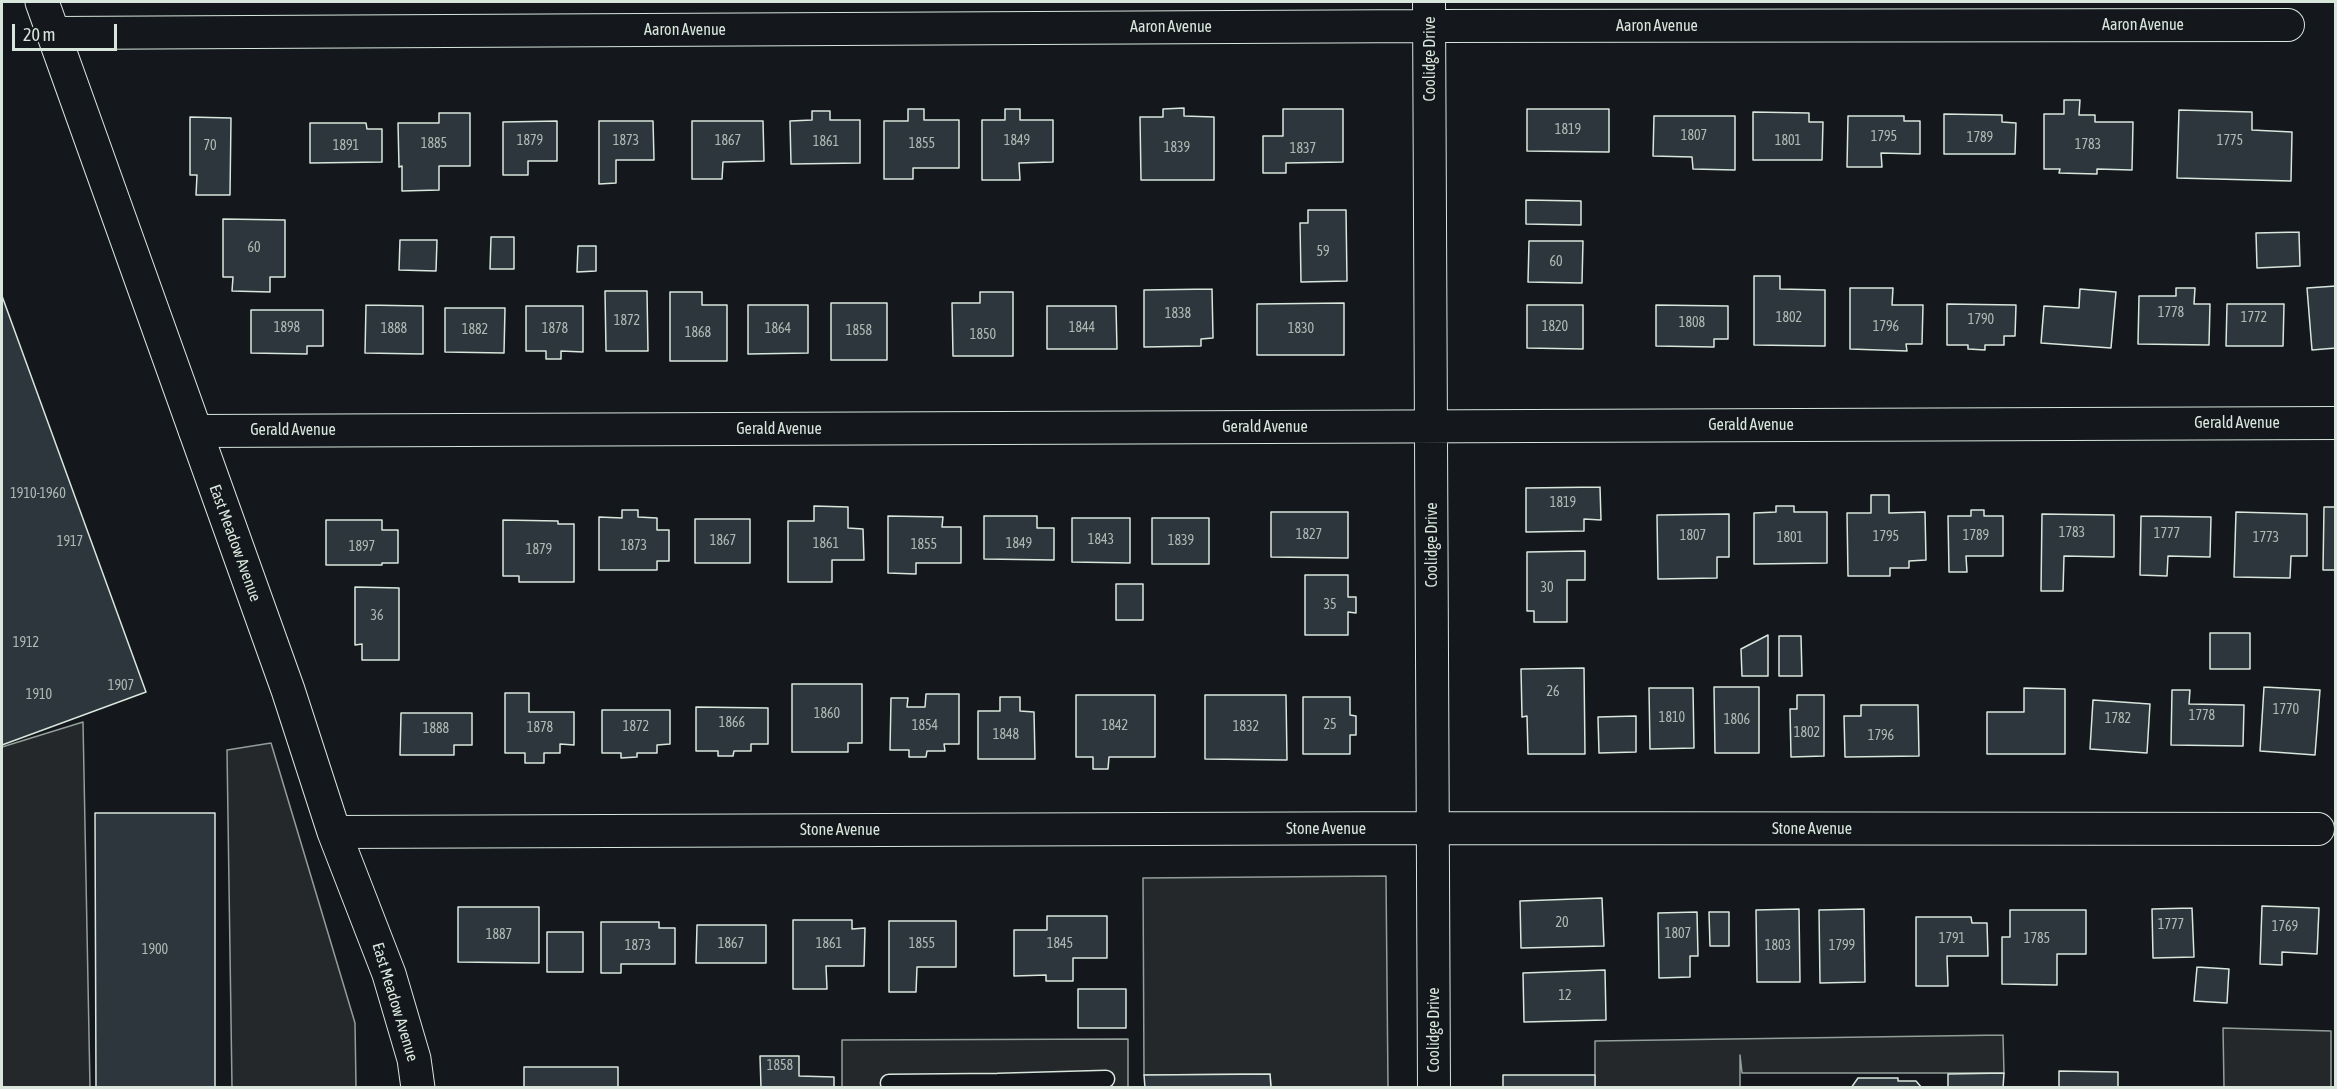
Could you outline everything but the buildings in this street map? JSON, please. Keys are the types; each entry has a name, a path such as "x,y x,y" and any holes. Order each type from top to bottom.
{"street":[{"name":"East Meadow Avenue","path":"42,2 288,690 334,832 403,1018 414,1059 418,1088"},
{"name":"Aaron Avenue","path":"54,33 1429,14 2288,25"},
{"name":"Coolidge Drive","path":"1429,14 1434,1088"},
{"name":"Gerald Avenue","path":"195,431 2336,423"},
{"name":"Stone Avenue","path":"334,832 1433,828 2318,829"}],"lane":[{"path":"889,1083 998,1085 1106,1079"}],"shaded area":[{"path":"83,722 90,1087 2,1087 2,747"},
{"path":"271,743 355,1023 356,1087 232,1087 227,750"},
{"path":"1386,876 1388,1087 1271,1087 1270,1074 1144,1075 1143,878"},
{"path":"2223,1028 2331,1031 2331,1087 2224,1087"},
{"path":"2003,1035 2004,1073 1742,1073 1740,1055 1740,1087 1595,1087 1595,1041"},
{"path":"1128,1039 1128,1087 842,1087 842,1040"}]}
